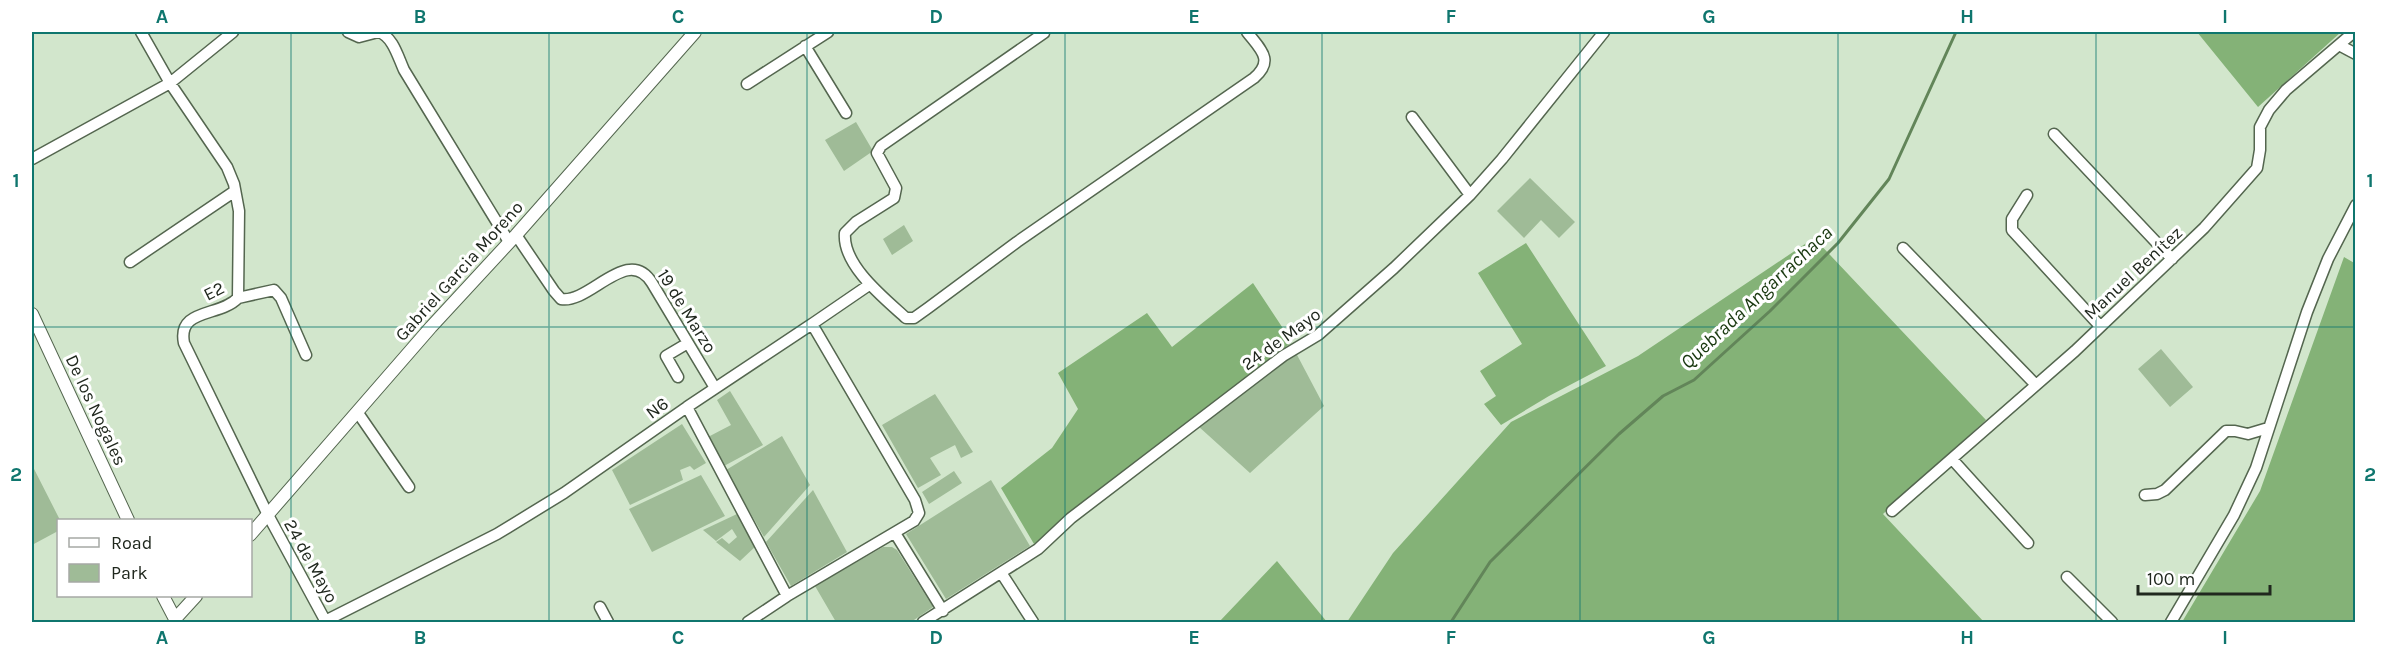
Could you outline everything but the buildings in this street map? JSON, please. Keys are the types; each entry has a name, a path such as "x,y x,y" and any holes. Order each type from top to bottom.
{"street":[{"name":"E2","path":"141,32 170,83 227,167 235,191 239,211 238,298 232,303 190,321 184,327 183,334 184,343 268,515"},
{"path":"32,159 170,83 233,32"},
{"name":"19 de Marzo","path":"348,32 358,37 378,32 391,41 404,70 512,238 561,299 572,299 616,273 629,270 643,273 648,277 716,388"},
{"name":"Gabriel Garcia Moreno","path":"252,533 431,327 695,32"},
{"path":"1044,33 881,146 877,153 896,188 894,198 856,222 845,233 844,241 852,261 870,285 906,318 914,318 1017,242 1254,78 1262,71 1265,57 1247,32"},
{"name":"24 de Mayo","path":"934,618 1038,549 1071,518 1282,356 1318,335 1394,268 1470,195 1502,159 1604,32"},
{"name":"Manuel Benítez","path":"1892,511 2036,385 2205,228 2257,168 2260,127 2269,110 2286,90 2354,32"},
{"path":"747,84 820,34"},
{"path":"2339,45 2355,54"},
{"path":"805,46 846,113"},
{"path":"1412,117 1470,195"},
{"path":"2054,134 2172,259"},
{"path":"130,262 235,191"},
{"path":"2027,195 2012,219 2012,230 2100,326"},
{"path":"2170,622 2234,514 2256,468 2307,312 2328,259 2355,205"},
{"path":"1903,248 2036,385"},
{"name":"N6","path":"326,622 498,534 584,480 687,407 870,285"},
{"path":"238,298 274,290 281,298 306,355"},
{"name":"De los Nogales","path":"32,314 128,519"},
{"path":"748,622 787,596 895,533 918,516 919,510 915,500 812,324"},
{"path":"678,377 666,356 688,343"},
{"path":"687,407 787,596"},
{"path":"358,413 409,487"},
{"path":"2145,495 2157,494 2165,490 2226,431 2248,434 2268,428"},
{"path":"1952,459 2028,543"},
{"name":"24 de Mayo","path":"268,515 326,622"},
{"path":"895,533 934,618"},
{"path":"1002,574 1033,622"},
{"path":"2067,577 2112,622"},
{"path":"163,597 173,620 195,597"},
{"path":"600,607 608,622"}],"green space":[{"path":"2197,32 2341,32 2258,107"},
{"path":"856,122 873,151 844,171 825,140"},
{"path":"1530,178 1575,222 1559,238 1541,220 1524,238 1497,211"},
{"path":"904,225 913,241 892,255 883,239"},
{"path":"1814,238 1986,420 1883,514 1984,622 1347,622 1393,553 1511,422 1638,356"},
{"path":"1526,243 1606,366 1501,425 1484,404 1496,396 1480,371 1522,344 1478,273"},
{"path":"2344,257 2356,264 2355,622 2182,622 2260,491"},
{"path":"1253,283 1292,342 1034,544 1001,488 1052,448 1078,409 1058,373 1147,313 1172,347"},
{"path":"2161,349 2193,387 2170,407 2138,369"},
{"path":"1296,353 1324,406 1250,473 1198,426"},
{"path":"730,391 763,445 724,466 708,437 731,425 717,400"},
{"path":"935,394 973,452 961,458 955,445 930,458 941,475 918,488 882,425"},
{"path":"682,424 706,463 694,470 690,466 680,470 683,480 630,505 612,470"},
{"path":"782,436 810,485 764,537 726,470"},
{"path":"32,465 59,519 57,519 57,532 32,545"},
{"path":"954,471 962,483 929,504 922,492"},
{"path":"701,475 725,516 652,552 629,509"},
{"path":"991,480 1030,546 946,599 906,534"},
{"path":"813,490 847,552 791,586 766,542"},
{"path":"737,514 757,545 740,561 716,542 722,538 729,544 737,537 732,529 716,541 703,530"},
{"path":"883,547 892,547 897,550 933,607 911,622 836,622 815,586"},
{"path":"1277,561 1327,622 1219,622"}],"waterway":[{"name":"Quebrada Angarrachaca","path":"1451,622 1490,562 1619,434 1663,396 1694,380 1770,311 1838,243 1889,179 1956,32"}]}
